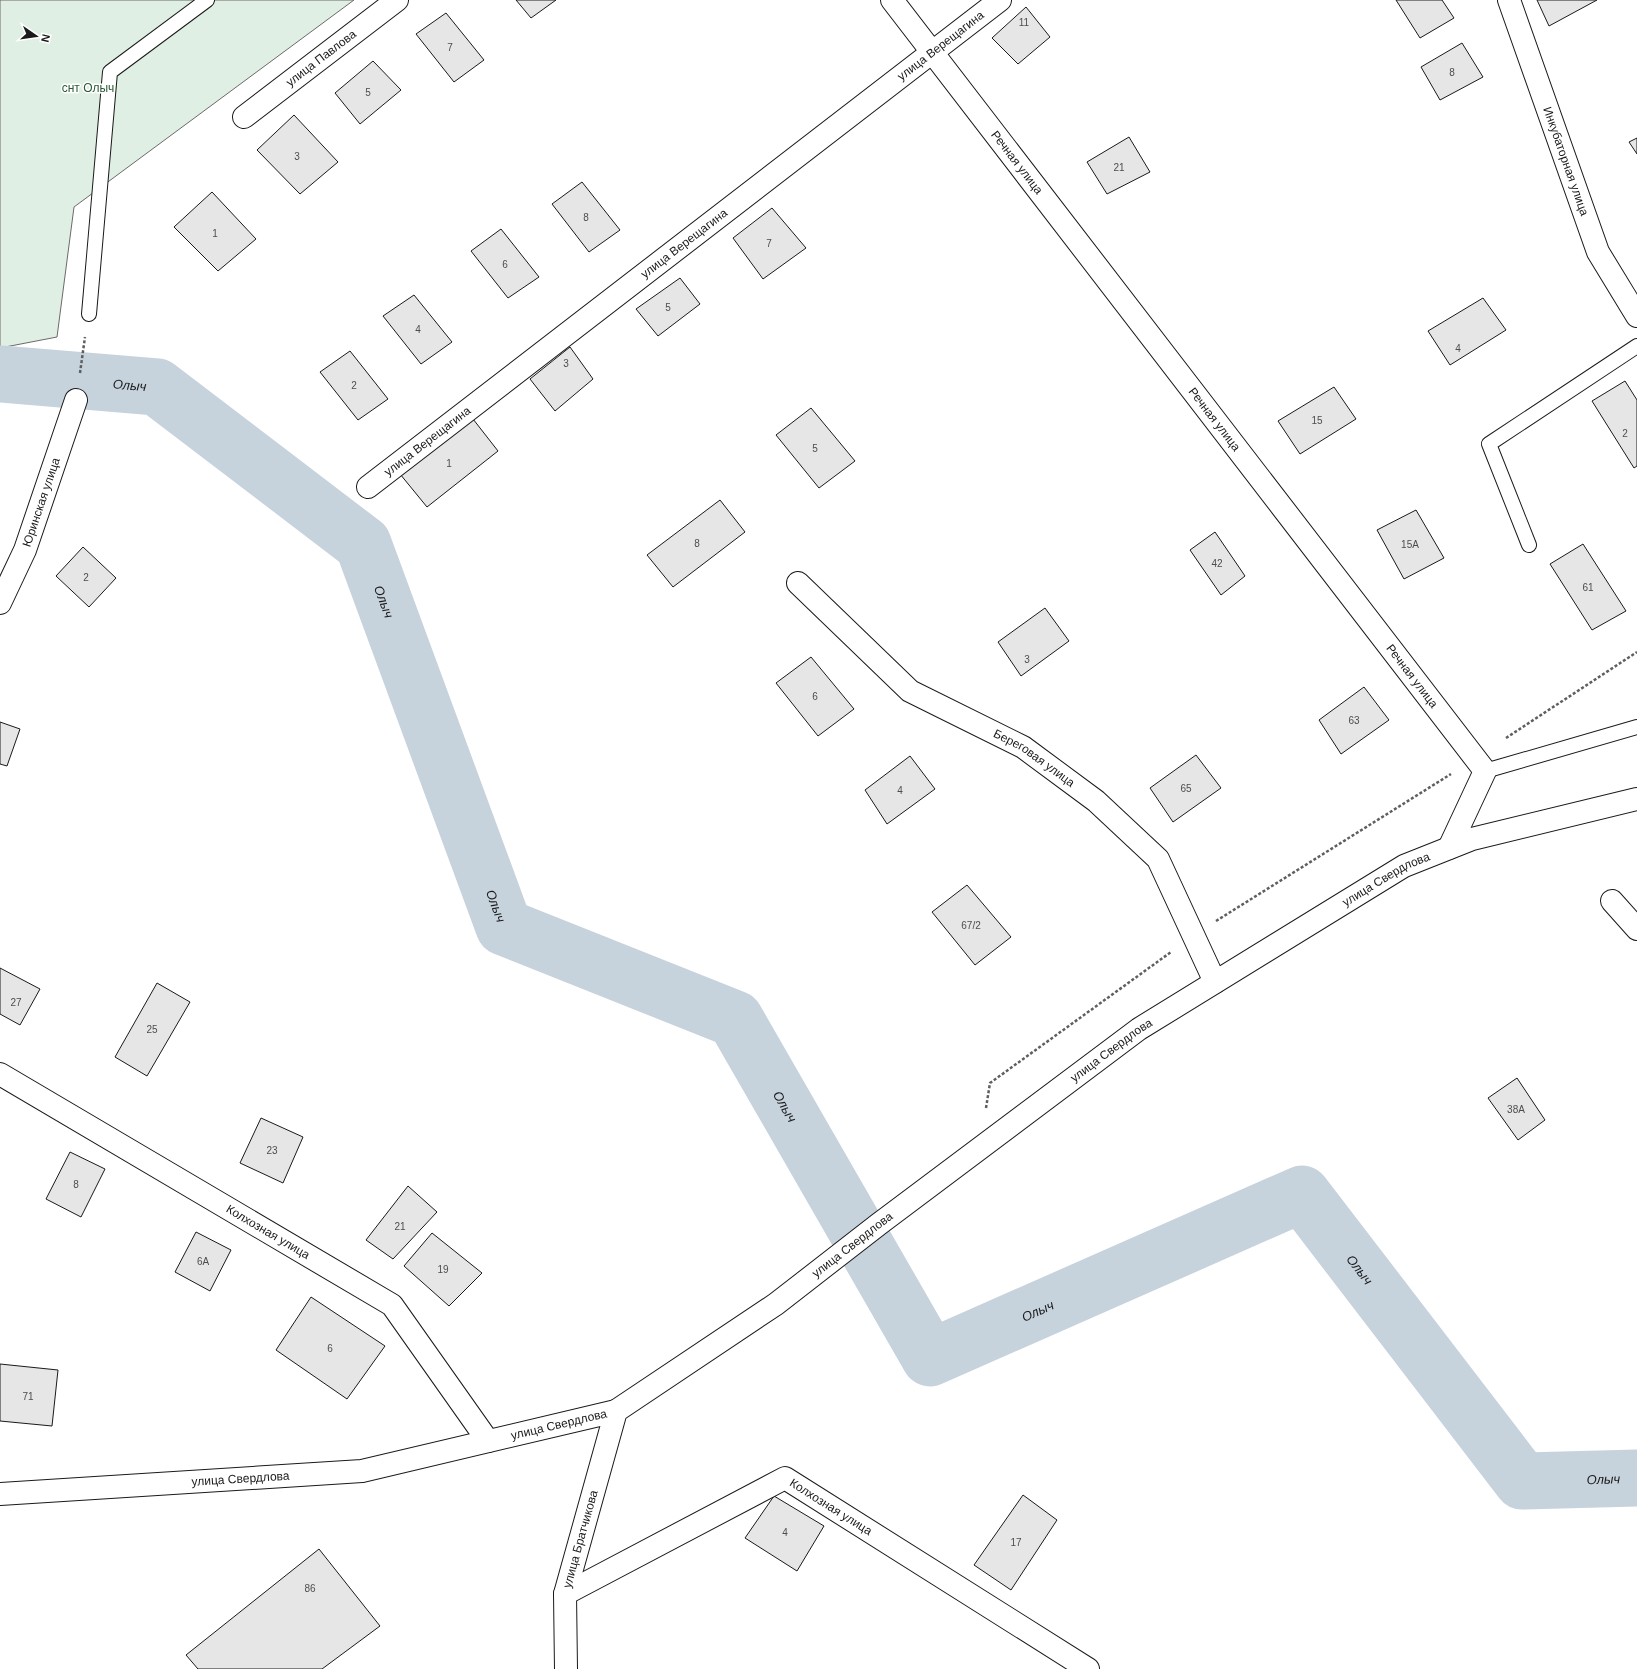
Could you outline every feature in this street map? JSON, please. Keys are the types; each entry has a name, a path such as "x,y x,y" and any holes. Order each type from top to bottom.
{"street":[{"name":"улица Павлова","path":"244,117 397,0"},
{"name":"Речная улица","path":"892,0 1480,765"},
{"name":"улица Верещагина","path":"368,487 1000,0"},
{"name":"Инкубаторная улица","path":"1509,0 1598,252 1637,316"},
{"name":"Юринская улица","path":"0,603 25,550 76,400"},
{"name":"Береговая улица","path":"798,583 910,691 1023,747 1096,801 1158,859 1215,982"},
{"path":"1449,848 1480,765"},
{"name":"улица Свердлова","path":"0,1494 362,1471 616,1411 776,1304 879,1224 1139,1028 1404,866 1472,839 1637,799"},
{"path":"1612,901 1637,929"},
{"name":"Колхозная улица","path":"0,1074 392,1305 488,1441"},
{"name":"улица Братчикова","path":"566,1669 565,1594 616,1411"},
{"name":"Колхозная улица","path":"565,1594 785,1478 1088,1669"}],"lane":[{"path":"89,314 110,72 207,0"},
{"path":"1529,545 1489,444 1637,346"},
{"path":"1480,765 1637,727"}],"path":[{"path":"76,400 89,314"},
{"path":"978,1149 990,1083 1193,935 1480,765 1637,652"}],"green space":[{"name":"снт Олыч","path":"0,0 354,0 74,207 57,337 0,348"}],"building":[{"path":"516,0 556,0 531,18"},
{"path":"1396,0 1442,0 1454,18 1420,38"},
{"path":"1537,0 1597,0 1549,26"},
{"path":"1026,7 1050,37 1018,64 992,38"},
{"path":"446,13 484,60 454,82 416,34"},
{"path":"1462,43 1483,77 1440,100 1421,67"},
{"path":"373,61 401,90 360,124 335,93"},
{"path":"294,115 338,162 300,194 257,150"},
{"path":"1129,137 1150,172 1107,194 1087,162"},
{"path":"1637,138 1637,154 1629,142"},
{"path":"582,182 620,230 589,252 552,204"},
{"path":"212,192 256,239 218,271 174,227"},
{"path":"772,208 806,248 763,279 733,238"},
{"path":"501,229 539,277 508,298 471,251"},
{"path":"680,278 700,304 658,336 636,309"},
{"path":"414,295 452,342 421,364 383,316"},
{"path":"1483,298 1506,330 1450,365 1428,331"},
{"path":"570,347 593,379 555,411 530,379"},
{"path":"350,351 388,399 358,420 320,372"},
{"path":"1625,381 1637,400 1637,466 1634,468 1592,401"},
{"path":"1334,387 1356,419 1300,454 1278,421"},
{"path":"811,408 855,461 819,488 776,435"},
{"path":"473,419 498,451 427,507 400,474"},
{"path":"720,500 745,532 673,587 647,555"},
{"path":"1416,510 1444,558 1404,579 1377,530"},
{"path":"1215,532 1245,576 1221,595 1190,550"},
{"path":"1583,544 1626,611 1592,630 1550,564"},
{"path":"83,547 116,578 89,607 56,576"},
{"path":"1045,608 1069,641 1021,676 998,642"},
{"path":"811,657 854,709 818,736 776,683"},
{"path":"1364,687 1389,720 1341,754 1319,720"},
{"path":"0,722 20,729 7,766 0,764"},
{"path":"1196,755 1221,788 1173,822 1150,788"},
{"path":"910,756 935,789 887,824 865,790"},
{"path":"967,885 1011,937 975,965 932,912"},
{"path":"0,968 40,989 20,1025 0,1014"},
{"path":"157,983 190,1002 147,1076 115,1057"},
{"path":"1517,1078 1545,1120 1518,1140 1488,1098"},
{"path":"261,1118 303,1137 283,1183 240,1163"},
{"path":"70,1152 105,1169 81,1217 46,1199"},
{"path":"408,1186 437,1212 393,1259 366,1240"},
{"path":"196,1232 231,1250 210,1291 175,1272"},
{"path":"432,1233 482,1273 449,1306 404,1266"},
{"path":"311,1297 385,1346 347,1399 276,1350"},
{"path":"0,1364 58,1370 52,1426 0,1421"},
{"path":"1023,1495 1057,1520 1011,1590 974,1565"},
{"path":"774,1496 824,1526 797,1571 745,1538"},
{"path":"319,1549 380,1626 322,1669 198,1669 186,1655"}],"waterway":[{"name":"Олыч","path":"0,374 157,387 363,544 504,927 735,1019 930,1358 1302,1194 1522,1481 1637,1478"}]}
